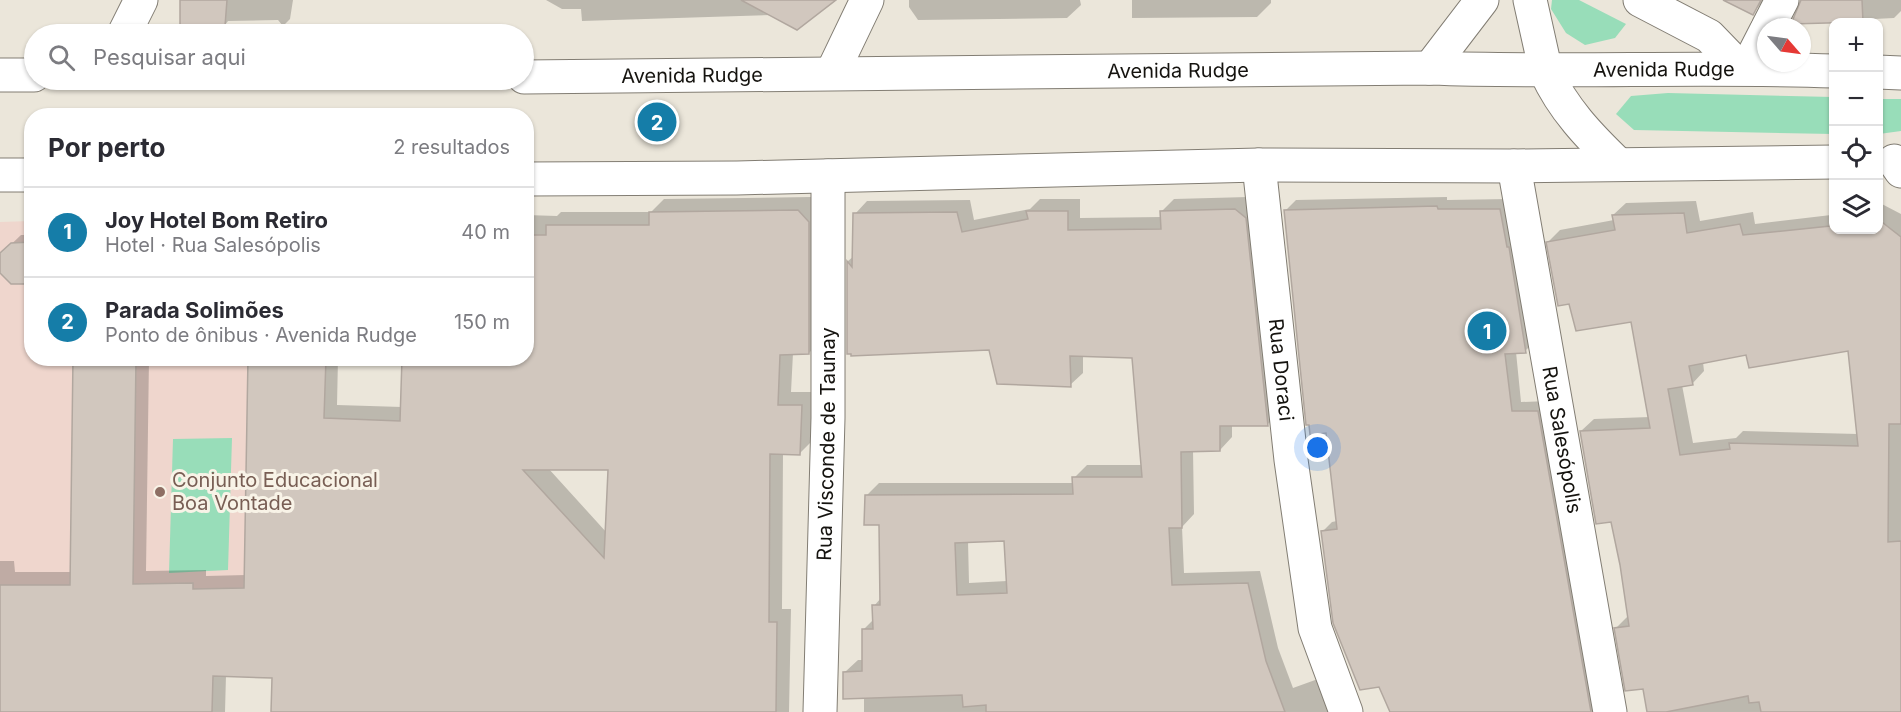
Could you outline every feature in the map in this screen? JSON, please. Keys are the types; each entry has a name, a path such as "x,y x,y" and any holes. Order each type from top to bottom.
{"main road":[{"path":"129,24 141,0"},
{"path":"832,74 867,0"},
{"path":"1430,68 1482,0"},
{"path":"1530,0 1546,72 1555,92 1575,121 1618,164"},
{"path":"1640,0 1709,36 1744,68 1757,46"},
{"path":"1773,18 1782,0"},
{"name":"Avenida Rudge","path":"534,76 1430,68 1546,72 1744,68 1829,71"},
{"path":"1883,72 1901,73"},
{"path":"0,75 24,75"},
{"path":"534,179 828,176 1259,165 1514,166 1829,162"},
{"name":"Rua Doraci","path":"1259,165 1291,460 1314,617 1346,712"},
{"name":"Rua Salesópolis","path":"1514,166 1610,712"},
{"path":"0,175 24,175"},
{"name":"Rua Visconde de Taunay","path":"820,712 828,418 828,176"}],"shaded area":[{"name":"Conjunto Educacional Boa Vontade","path":"24,221 24,366 324,366 317,631 0,626 0,222"}],"green space":[{"path":"1552,0 1579,0 1626,24 1615,38 1585,45 1566,33 1551,9"},
{"path":"1668,93 1829,97 1829,134 1634,130 1616,114 1631,96"},
{"path":"1883,99 1901,99 1901,131 1883,133"},
{"path":"232,438 228,570 169,573 173,439"}],"building":[{"path":"180,0 227,0 225,24 180,24"},
{"path":"741,0 836,0 797,30"},
{"path":"1723,0 1761,0 1753,15"},
{"path":"1801,0 1862,0 1863,18 1829,18 1829,23 1811,23 1811,18 1794,18"},
{"path":"1437,206 1438,209 1500,209 1507,247 1509,247 1526,353 1505,354 1512,411 1538,411 1591,712 1390,712 1379,687 1360,690 1333,623 1321,531 1337,529 1326,433 1310,435 1309,425 1306,425 1284,210"},
{"path":"1235,209 1246,218 1268,426 1220,426 1220,451 1181,452 1182,528 1169,528 1172,585 1248,583 1266,661 1285,712 986,712 986,705 963,707 962,695 843,699 843,672 862,671 862,629 873,629 872,605 880,605 879,525 864,525 865,495 1073,494 1072,477 1142,477 1132,358 1070,356 1071,387 997,384 989,350 851,356 847,354 847,261 852,267 853,213 957,212 962,232 1028,219 1026,211 1068,211 1068,230 1161,229 1160,211","holes":["1004,541 1007,593 957,595 955,543"]},
{"path":"798,210 809,222 809,354 780,355 778,405 802,405 800,455 770,454 769,622 777,622 776,712 271,712 272,678 213,676 212,712 0,712 0,585 70,585 73,366 136,366 133,584 193,583 193,589 244,588 248,366 326,366 324,418 400,421 402,366 534,366 534,235 546,235 546,225 649,225 649,212","holes":["523,470 608,470 604,558"]},
{"path":"1684,213 1687,233 1740,224 1743,235 1829,226 1829,234 1883,234 1883,223 1901,237 1901,424 1889,424 1888,542 1901,541 1901,712 1761,712 1759,702 1749,703 1748,696 1666,712 1647,712 1643,689 1625,691 1614,628 1629,626 1620,565 1611,522 1596,524 1580,431 1650,428 1631,322 1576,331 1569,304 1558,306 1546,242 1615,230 1612,215","holes":["1848,351 1858,446 1729,443 1730,449 1680,455 1668,389 1693,385 1689,366 1746,355 1749,368"]},
{"path":"24,242 24,284 11,284 0,273 0,253 11,243"}],"place":[{"name":"Parada Solimões","path":"657,122"},
{"name":"Joy Hotel Bom Retiro","path":"1487,331"},
{"name":"Conjunto Educacional Boa Vontade","path":"160,492"}]}
